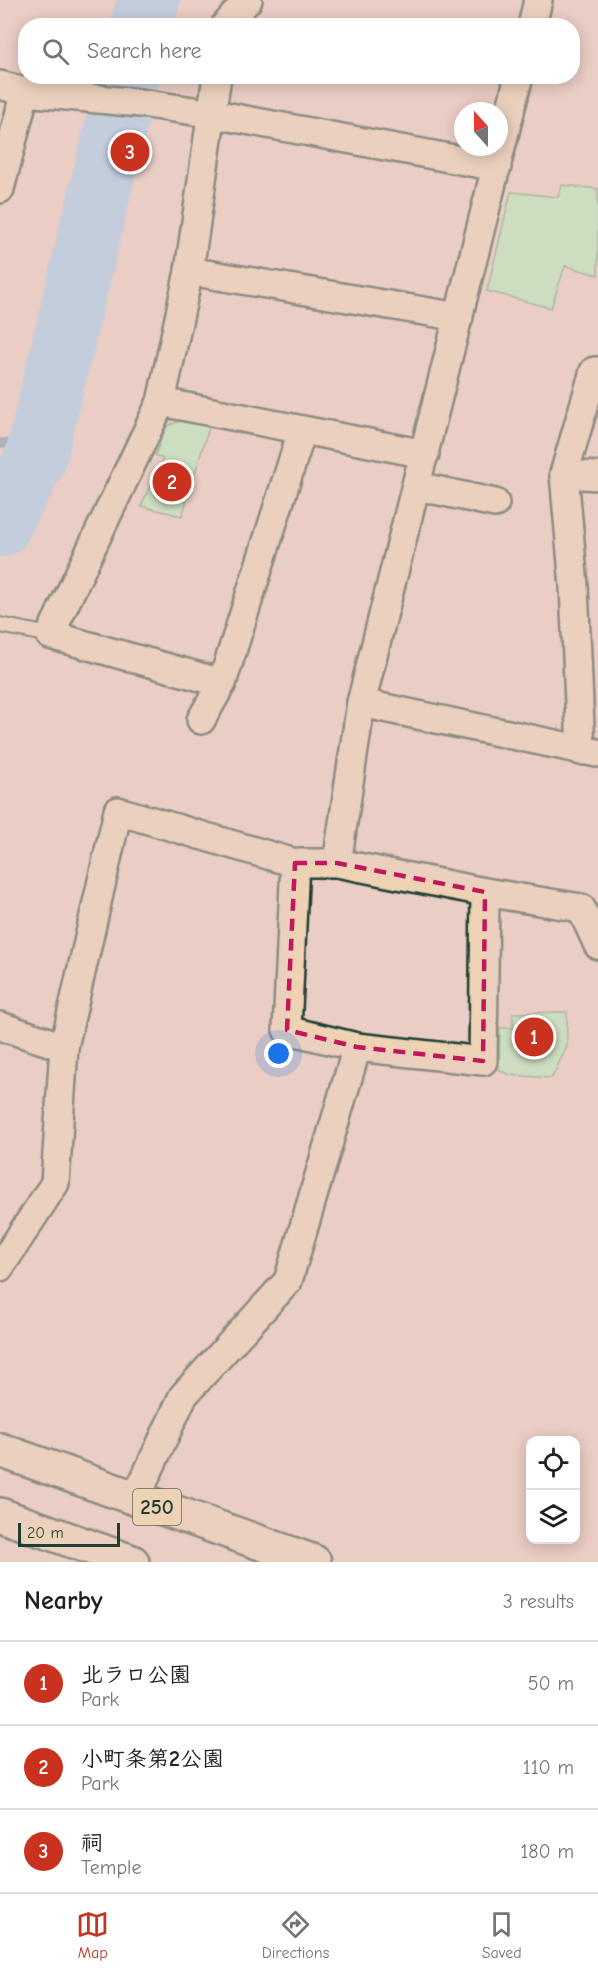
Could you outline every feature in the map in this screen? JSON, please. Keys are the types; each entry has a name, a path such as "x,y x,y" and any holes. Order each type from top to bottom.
{"highway":[{"name":"250","path":"0,1450 314,1562"},
{"path":"0,1515 81,1554 132,1562"}],"street":[{"path":"232,18 248,0"},
{"path":"534,18 538,0"},
{"path":"216,84 214,114 189,271 161,402 50,634 222,683"},
{"path":"337,863 361,703 517,84"},
{"path":"0,189 13,89 214,114 497,167"},
{"path":"189,271 459,317"},
{"path":"361,703 589,752 586,585 564,474 594,371 598,371"},
{"path":"161,402 425,454"},
{"path":"201,720 222,683 302,431"},
{"path":"564,474 598,476"},
{"path":"417,486 495,503"},
{"path":"0,1267 56,1183 64,1047 118,811 295,863 337,863 581,908 598,945"},
{"path":"295,863 287,1030 357,1047 483,1061 485,892"},
{"path":"0,1026 64,1047"},
{"path":"135,1500 183,1396 288,1281 357,1047"}],"lane":[{"path":"0,625 50,634"}],"highlighted area":[{"path":"295,863 337,863 485,892 483,1061 357,1047 287,1030"}],"green space":[{"path":"562,185 598,189 598,275 565,266 551,308 487,291 511,192 558,197"},
{"path":"187,418 210,424 182,516 141,506 163,459 155,455 167,426"},
{"path":"567,1012 567,1046 552,1078 510,1075 499,1070 500,1028 513,1028 513,1013"}],"waterway":[{"path":"123,18 129,0"},
{"path":"143,18 149,0"},
{"path":"0,443 17,444 48,367 85,213 109,84"},
{"path":"0,526 35,460 126,84"}],"place":[{"name":"祠","path":"130,152"},
{"name":"小町条第2公園","path":"172,482"},
{"name":"北ラロ公園","path":"534,1037"}]}
